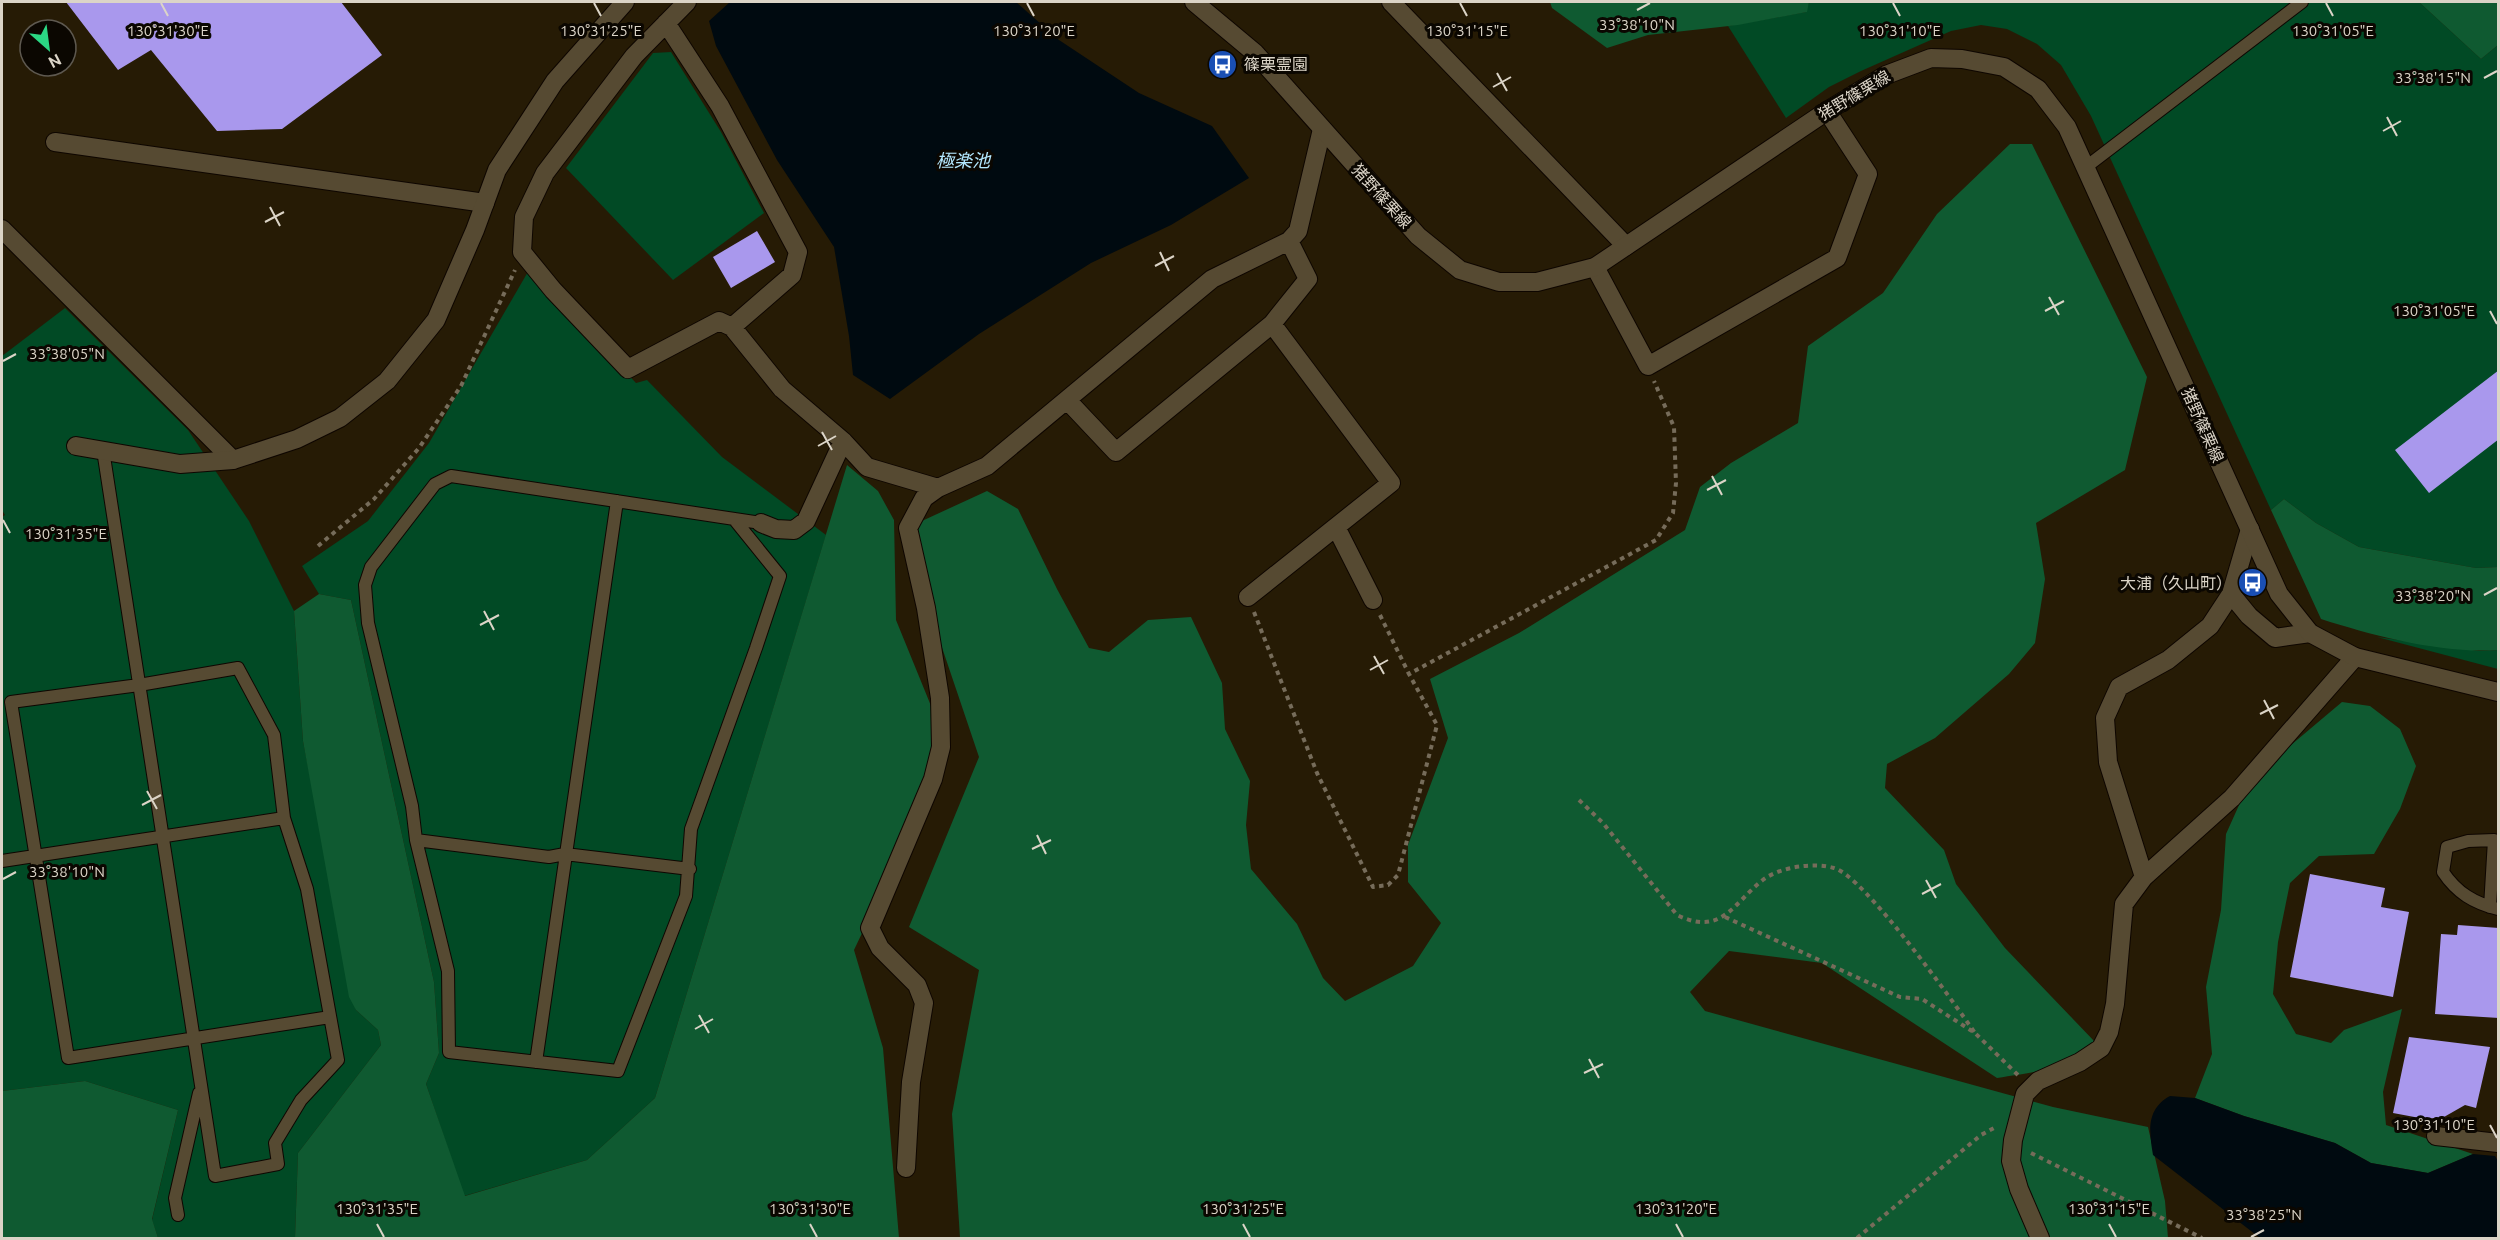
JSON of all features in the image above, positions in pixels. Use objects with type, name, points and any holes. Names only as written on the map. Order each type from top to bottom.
[{"type":"street","points":[[76,446],[180,464],[233,460],[297,439],[340,418],[387,381],[436,320],[497,170],[555,81],[625,2]]},
{"type":"street","points":[[687,2],[634,56],[545,173],[524,217],[522,252],[553,290],[628,369],[719,321],[732,327],[782,389],[843,441],[867,467],[938,488]]},
{"type":"street","name":"猪野篠栗線","points":[[1194,2],[1255,53],[1418,236],[1460,270],[1499,282],[1537,282],[1595,267],[1827,111],[1886,75],[1931,58],[1962,58],[2004,67],[2038,89],[2067,127],[2279,594],[2310,633],[2355,657],[2499,692]]},
{"type":"street","points":[[1391,2],[1626,246]]},
{"type":"street","points":[[666,23],[720,106],[798,252],[792,275],[732,327]]},
{"type":"street","points":[[1595,267],[1648,366],[1837,258],[1868,174],[1827,111]]},
{"type":"street","points":[[906,1168],[912,1082],[924,1003],[917,985],[880,948],[870,928],[933,779],[941,747],[938,686],[926,608],[908,528],[924,498],[938,488],[987,466],[1212,279],[1288,241],[1298,231],[1322,129]]},
{"type":"street","points":[[55,142],[485,203]]},
{"type":"street","points":[[2,229],[233,460]]},
{"type":"street","points":[[1067,400],[1116,452],[1272,324],[1308,279],[1288,241]]},
{"type":"street","points":[[1248,597],[1391,483],[1272,324]]},
{"type":"street","points":[[761,523],[776,529],[794,530],[806,521],[843,441]]},
{"type":"street","points":[[1336,526],[1373,600]]},
{"type":"street","points":[[2144,877],[2108,762],[2105,718],[2120,687],[2169,660],[2210,626],[2230,594],[2250,529]]},
{"type":"street","points":[[2230,594],[2248,616],[2275,638],[2310,633]]},
{"type":"street","points":[[2040,1239],[2019,1189],[2011,1161],[2013,1140],[2025,1094],[2037,1081],[2080,1062],[2101,1048],[2109,1032],[2115,1004],[2124,904],[2144,877],[2232,798],[2355,657]]},
{"type":"street","points":[[2436,1136],[2499,1143]]},
{"type":"lane","points":[[2086,167],[2302,2]]},
{"type":"lane","points":[[2,713],[11,702],[139,685],[238,668],[274,735],[284,818],[307,890],[338,1060],[301,1100],[275,1143],[278,1164],[215,1176],[162,836],[139,685],[103,450]]},
{"type":"lane","points":[[734,519],[780,576],[691,829],[690,869],[686,896],[618,1071],[449,1052],[448,971],[416,840],[412,806],[368,622],[365,585],[371,567],[435,483],[451,476],[761,523]]},
{"type":"lane","points":[[536,1062],[617,501]]},
{"type":"lane","points":[[11,702],[68,1058],[330,1017]]},
{"type":"lane","points":[[2,861],[284,818]]},
{"type":"lane","points":[[416,840],[549,857],[566,854],[690,869]]},
{"type":"lane","points":[[2468,840],[2494,840],[2494,908],[2477,903],[2453,887],[2442,872],[2447,847],[2468,840]]},
{"type":"lane","points":[[178,1215],[175,1198],[201,1086]]},
{"type":"path","points":[[318,546],[374,499],[419,448],[461,386],[522,252]]},
{"type":"path","points":[[1409,674],[1656,540],[1673,513],[1676,454],[1674,427],[1648,366]]},
{"type":"path","points":[[1248,597],[1317,773],[1373,887],[1389,885],[1398,875],[1437,726],[1373,600]]},
{"type":"path","points":[[1579,800],[1603,824],[1677,915],[1691,922],[1707,923],[1724,917],[1766,878],[1790,869],[1815,866],[1836,868],[1855,882],[1902,935],[1975,1033],[2031,1088]]},
{"type":"path","points":[[1724,917],[1900,997],[1922,999],[1975,1033]]},
{"type":"path","points":[[1857,1239],[1981,1135],[1994,1128],[2034,1156],[2202,1239]]},
{"type":"green space","points":[[1550,2],[1809,2],[1807,12],[1738,25],[1648,35],[1607,48],[1552,8]]},
{"type":"green space","points":[[1809,2],[2419,2],[2481,59],[2498,45],[2498,567],[2476,568],[2359,547],[2316,523],[2284,499],[2271,510],[2091,116],[2061,65],[2037,44],[2007,29],[1981,25],[1951,31],[1829,87],[1786,118],[1728,26],[1806,12]]},
{"type":"green space","points":[[2419,2],[2498,2],[2498,45],[2481,59]]},
{"type":"green space","points":[[671,52],[721,132],[764,213],[673,280],[566,168],[653,53]]},
{"type":"green space","points":[[2010,144],[2032,144],[2147,377],[2125,470],[2036,523],[2045,579],[2035,643],[2009,674],[1935,738],[1887,764],[1885,788],[1944,850],[1956,884],[2005,948],[2095,1042],[2060,1064],[2026,1074],[1997,1078],[1822,963],[1729,951],[1690,992],[1705,1011],[2053,1107],[2148,1127],[2165,1201],[2168,1238],[960,1238],[952,1114],[979,970],[909,927],[979,757],[907,544],[911,526],[987,491],[1018,509],[1089,648],[1109,652],[1148,620],[1191,617],[1222,683],[1225,729],[1250,781],[1246,825],[1251,869],[1297,924],[1323,978],[1345,1001],[1413,966],[1441,923],[1408,882],[1408,845],[1448,738],[1430,679],[1519,633],[1685,530],[1700,487],[1731,463],[1798,423],[1808,346],[1883,293],[1937,214]]},
{"type":"green space","points":[[529,270],[636,383],[647,380],[722,457],[826,535],[655,1098],[587,1160],[464,1196],[426,1084],[439,1053],[434,982],[351,600],[319,594],[302,566],[368,521],[429,443]]},
{"type":"green space","points":[[65,308],[188,430],[249,521],[294,611],[303,741],[356,1010],[378,1030],[381,1045],[298,1153],[295,1238],[158,1238],[152,1220],[178,1110],[85,1081],[2,1091],[2,517],[5,515],[2,510],[2,356]]},
{"type":"green space","points":[[847,465],[878,491],[894,520],[896,620],[949,750],[854,950],[883,1048],[899,1238],[295,1238],[298,1153],[381,1045],[378,1030],[356,1010],[349,997],[303,741],[294,611],[319,594],[351,600],[434,982],[439,1053],[426,1084],[465,1196],[587,1160],[655,1098]]},
{"type":"green space","points":[[2284,499],[2316,523],[2359,547],[2476,568],[2498,567],[2498,650],[2477,651],[2409,642],[2363,632],[2321,619],[2271,510]]},
{"type":"green space","points":[[2377,637],[2479,651],[2498,650],[2498,669]]},
{"type":"green space","points":[[2342,702],[2370,706],[2400,729],[2416,766],[2400,809],[2374,854],[2319,856],[2290,883],[2278,942],[2273,994],[2296,1034],[2331,1043],[2344,1030],[2402,1009],[2383,1092],[2386,1125],[2473,1154],[2428,1173],[2371,1163],[2335,1143],[2244,1116],[2195,1098],[2212,1054],[2206,987],[2221,910],[2226,834],[2244,794],[2291,745]]},
{"type":"green space","points":[[85,1081],[178,1110],[152,1219],[158,1238],[2,1238],[2,1091]]},
{"type":"water","name":"極楽池","points":[[730,2],[1016,2],[1059,40],[1139,93],[1212,126],[1249,178],[1171,225],[1091,263],[979,334],[890,399],[853,375],[834,247],[777,160],[716,46],[709,21]]},
{"type":"water","points":[[2170,1096],[2195,1098],[2244,1116],[2335,1143],[2371,1163],[2428,1173],[2473,1154],[2495,1156],[2498,1161],[2498,1238],[2260,1238],[2153,1155],[2150,1129],[2153,1114],[2162,1101]]},
{"type":"building","points":[[66,2],[341,2],[382,55],[282,129],[217,131],[151,50],[118,70]]},
{"type":"building","points":[[757,231],[775,262],[731,288],[713,257]]},
{"type":"building","points":[[2499,370],[2499,439],[2429,493],[2395,450]]},
{"type":"building","points":[[2310,874],[2385,888],[2381,907],[2409,912],[2393,997],[2290,977]]},
{"type":"building","points":[[2458,925],[2499,928],[2499,1018],[2435,1014],[2441,934],[2457,935]]},
{"type":"building","points":[[2409,1037],[2490,1047],[2476,1108],[2465,1105],[2444,1117],[2425,1119],[2393,1113]]},
{"type":"place","name":"篠栗霊園","points":[[1223,64]]},
{"type":"place","name":"大浦（久山町）","points":[[2253,583]]}]
